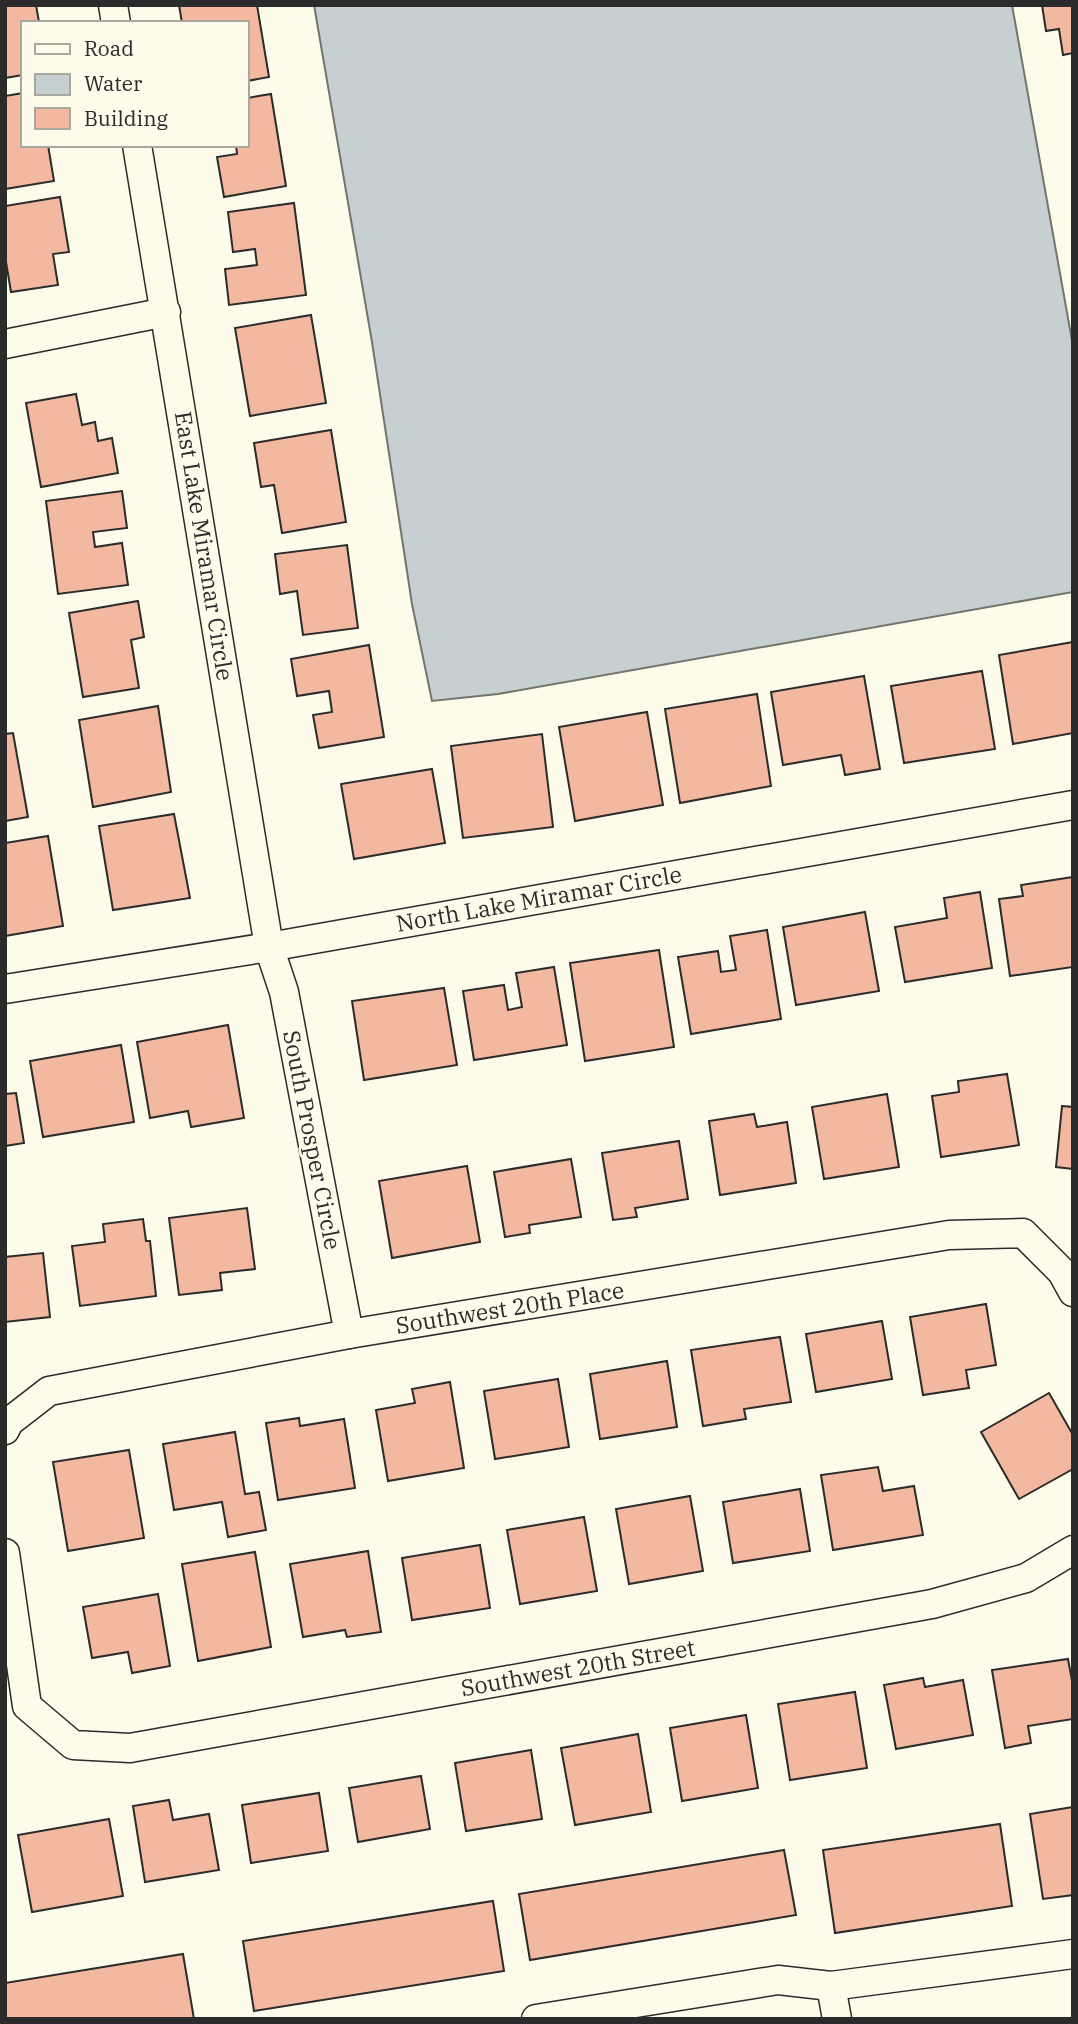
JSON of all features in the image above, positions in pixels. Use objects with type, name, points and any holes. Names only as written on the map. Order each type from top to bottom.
[{"type":"street","name":"East Lake Miramar Circle","points":[[137,147],[269,947]]},
{"type":"street","points":[[5,344],[166,312]]},
{"type":"street","name":"North Lake Miramar Circle","points":[[5,989],[269,947],[1073,805]]},
{"type":"street","name":"South Prosper Circle","points":[[269,947],[284,992],[349,1335]]},
{"type":"street","name":"Southwest 20th Place","points":[[7,1426],[49,1391],[349,1335],[949,1235],[1023,1233],[1062,1272],[1073,1292]]},
{"type":"street","name":"Southwest 20th Street","points":[[5,1553],[27,1706],[73,1745],[130,1748],[932,1604],[1026,1578],[1073,1550]]},
{"type":"street","points":[[536,2019],[778,1980],[831,1986],[1073,1954]]},
{"type":"street","points":[[831,1986],[837,2019]]},
{"type":"water","points":[[314,5],[1012,5],[1073,346],[1073,592],[498,694],[432,701],[412,604],[372,342]]},
{"type":"building","points":[[5,5],[36,5],[39,21],[21,21],[21,75],[5,78]]},
{"type":"building","points":[[179,5],[257,5],[269,77],[248,81],[248,21],[182,21]]},
{"type":"building","points":[[1042,5],[1073,5],[1073,53],[1063,55],[1059,29],[1046,31]]},
{"type":"building","points":[[21,93],[21,147],[48,147],[54,181],[5,189],[5,96]]},
{"type":"building","points":[[271,94],[286,186],[224,197],[217,157],[237,154],[236,147],[248,147],[248,98]]},
{"type":"building","points":[[60,197],[69,252],[53,254],[58,285],[11,292],[5,256],[5,206]]},
{"type":"building","points":[[294,203],[306,295],[229,305],[225,269],[257,265],[255,249],[233,252],[228,212]]},
{"type":"building","points":[[311,315],[326,403],[250,416],[235,328]]},
{"type":"building","points":[[76,394],[82,425],[95,422],[98,441],[112,438],[118,473],[41,487],[26,403]]},
{"type":"building","points":[[331,430],[346,522],[282,533],[274,485],[261,487],[254,443]]},
{"type":"building","points":[[122,491],[127,528],[93,532],[95,547],[122,543],[128,585],[58,594],[46,501]]},
{"type":"building","points":[[347,545],[358,628],[303,635],[297,591],[280,594],[275,554]]},
{"type":"building","points":[[138,601],[144,637],[131,640],[139,688],[83,697],[69,613]]},
{"type":"building","points":[[1073,642],[1073,733],[1013,744],[999,655]]},
{"type":"building","points":[[369,645],[384,737],[319,748],[313,715],[332,712],[329,691],[297,696],[291,659]]},
{"type":"building","points":[[982,671],[995,749],[904,763],[891,686]]},
{"type":"building","points":[[864,676],[880,769],[845,775],[841,755],[783,765],[771,692]]},
{"type":"building","points":[[757,694],[771,786],[680,803],[665,709]]},
{"type":"building","points":[[158,706],[171,792],[93,807],[79,720]]},
{"type":"building","points":[[647,712],[663,805],[575,821],[559,727]]},
{"type":"building","points":[[13,733],[28,817],[5,821],[5,734]]},
{"type":"building","points":[[542,734],[553,827],[463,838],[451,746]]},
{"type":"building","points":[[432,769],[445,843],[354,859],[341,784]]},
{"type":"building","points":[[174,814],[190,898],[113,910],[99,826]]},
{"type":"building","points":[[48,836],[63,926],[5,936],[5,843]]},
{"type":"building","points":[[1073,877],[1073,967],[1010,976],[999,899],[1023,896],[1021,885]]},
{"type":"building","points":[[980,892],[992,968],[905,982],[895,927],[947,918],[944,898]]},
{"type":"building","points":[[865,912],[879,991],[796,1005],[783,927]]},
{"type":"building","points":[[767,930],[781,1019],[691,1034],[678,957],[718,951],[721,972],[736,970],[730,936]]},
{"type":"building","points":[[659,950],[674,1047],[585,1061],[570,963]]},
{"type":"building","points":[[554,967],[567,1045],[474,1060],[463,991],[504,985],[508,1010],[522,1007],[516,973]]},
{"type":"building","points":[[444,988],[457,1065],[364,1080],[352,1001]]},
{"type":"building","points":[[228,1025],[244,1118],[191,1127],[188,1111],[150,1118],[137,1042]]},
{"type":"building","points":[[121,1045],[134,1122],[43,1137],[30,1061]]},
{"type":"building","points":[[1007,1074],[1019,1145],[941,1157],[932,1096],[959,1092],[958,1081]]},
{"type":"building","points":[[16,1093],[24,1143],[5,1146],[5,1094]]},
{"type":"building","points":[[887,1094],[899,1167],[824,1179],[812,1107]]},
{"type":"building","points":[[1062,1106],[1073,1107],[1073,1169],[1056,1167]]},
{"type":"building","points":[[754,1114],[757,1127],[787,1122],[796,1183],[720,1195],[709,1121]]},
{"type":"building","points":[[679,1141],[688,1199],[635,1208],[637,1217],[613,1220],[602,1153]]},
{"type":"building","points":[[571,1159],[581,1217],[529,1225],[530,1233],[505,1237],[494,1172]]},
{"type":"building","points":[[467,1166],[480,1242],[392,1258],[379,1181]]},
{"type":"building","points":[[247,1208],[255,1269],[220,1273],[222,1290],[179,1295],[169,1218]]},
{"type":"building","points":[[143,1219],[146,1241],[150,1241],[156,1296],[80,1306],[72,1246],[105,1242],[103,1224]]},
{"type":"building","points":[[43,1253],[50,1317],[5,1322],[5,1257]]},
{"type":"building","points":[[986,1304],[996,1365],[966,1370],[969,1388],[923,1395],[910,1317]]},
{"type":"building","points":[[882,1321],[892,1379],[816,1392],[806,1334]]},
{"type":"building","points":[[780,1337],[791,1402],[744,1409],[746,1419],[703,1426],[691,1350]]},
{"type":"building","points":[[667,1361],[677,1427],[600,1439],[590,1374]]},
{"type":"building","points":[[558,1379],[569,1447],[495,1459],[484,1391]]},
{"type":"building","points":[[450,1382],[464,1468],[388,1481],[376,1410],[415,1403],[412,1389]]},
{"type":"building","points":[[1049,1393],[1073,1435],[1073,1469],[1019,1499],[981,1432]]},
{"type":"building","points":[[299,1418],[300,1426],[344,1419],[355,1488],[278,1500],[266,1423]]},
{"type":"building","points":[[235,1432],[245,1494],[259,1492],[266,1530],[228,1537],[222,1502],[174,1510],[163,1444]]},
{"type":"building","points":[[129,1450],[144,1538],[68,1551],[53,1462]]},
{"type":"building","points":[[878,1467],[883,1491],[914,1486],[923,1535],[833,1550],[821,1475]]},
{"type":"building","points":[[800,1489],[810,1551],[733,1563],[723,1502]]},
{"type":"building","points":[[690,1496],[703,1571],[629,1584],[616,1509]]},
{"type":"building","points":[[584,1517],[597,1591],[520,1604],[507,1530]]},
{"type":"building","points":[[480,1545],[490,1608],[412,1620],[402,1558]]},
{"type":"building","points":[[368,1551],[381,1632],[347,1637],[345,1630],[303,1637],[290,1564]]},
{"type":"building","points":[[255,1552],[271,1647],[198,1661],[182,1564]]},
{"type":"building","points":[[158,1594],[170,1666],[132,1673],[128,1652],[92,1658],[83,1607]]},
{"type":"building","points":[[1068,1659],[1073,1686],[1073,1719],[1028,1726],[1031,1743],[1005,1748],[992,1670]]},
{"type":"building","points":[[923,1678],[925,1687],[963,1680],[973,1735],[896,1749],[884,1685]]},
{"type":"building","points":[[855,1692],[867,1768],[790,1780],[778,1704]]},
{"type":"building","points":[[746,1715],[758,1788],[682,1801],[670,1728]]},
{"type":"building","points":[[638,1734],[651,1812],[575,1825],[561,1748]]},
{"type":"building","points":[[531,1750],[542,1819],[466,1831],[455,1763]]},
{"type":"building","points":[[421,1776],[430,1829],[358,1842],[349,1788]]},
{"type":"building","points":[[319,1793],[328,1851],[251,1863],[242,1805]]},
{"type":"building","points":[[169,1800],[173,1820],[209,1814],[219,1870],[145,1882],[133,1806]]},
{"type":"building","points":[[1073,1807],[1073,1895],[1043,1899],[1030,1814]]},
{"type":"building","points":[[109,1819],[123,1896],[32,1912],[18,1835]]},
{"type":"building","points":[[1000,1824],[1012,1906],[835,1933],[823,1850]]},
{"type":"building","points":[[784,1850],[796,1915],[530,1960],[519,1894]]},
{"type":"building","points":[[493,1901],[504,1971],[254,2011],[243,1941]]},
{"type":"building","points":[[183,1954],[194,2019],[5,2019],[5,1983]]}]
